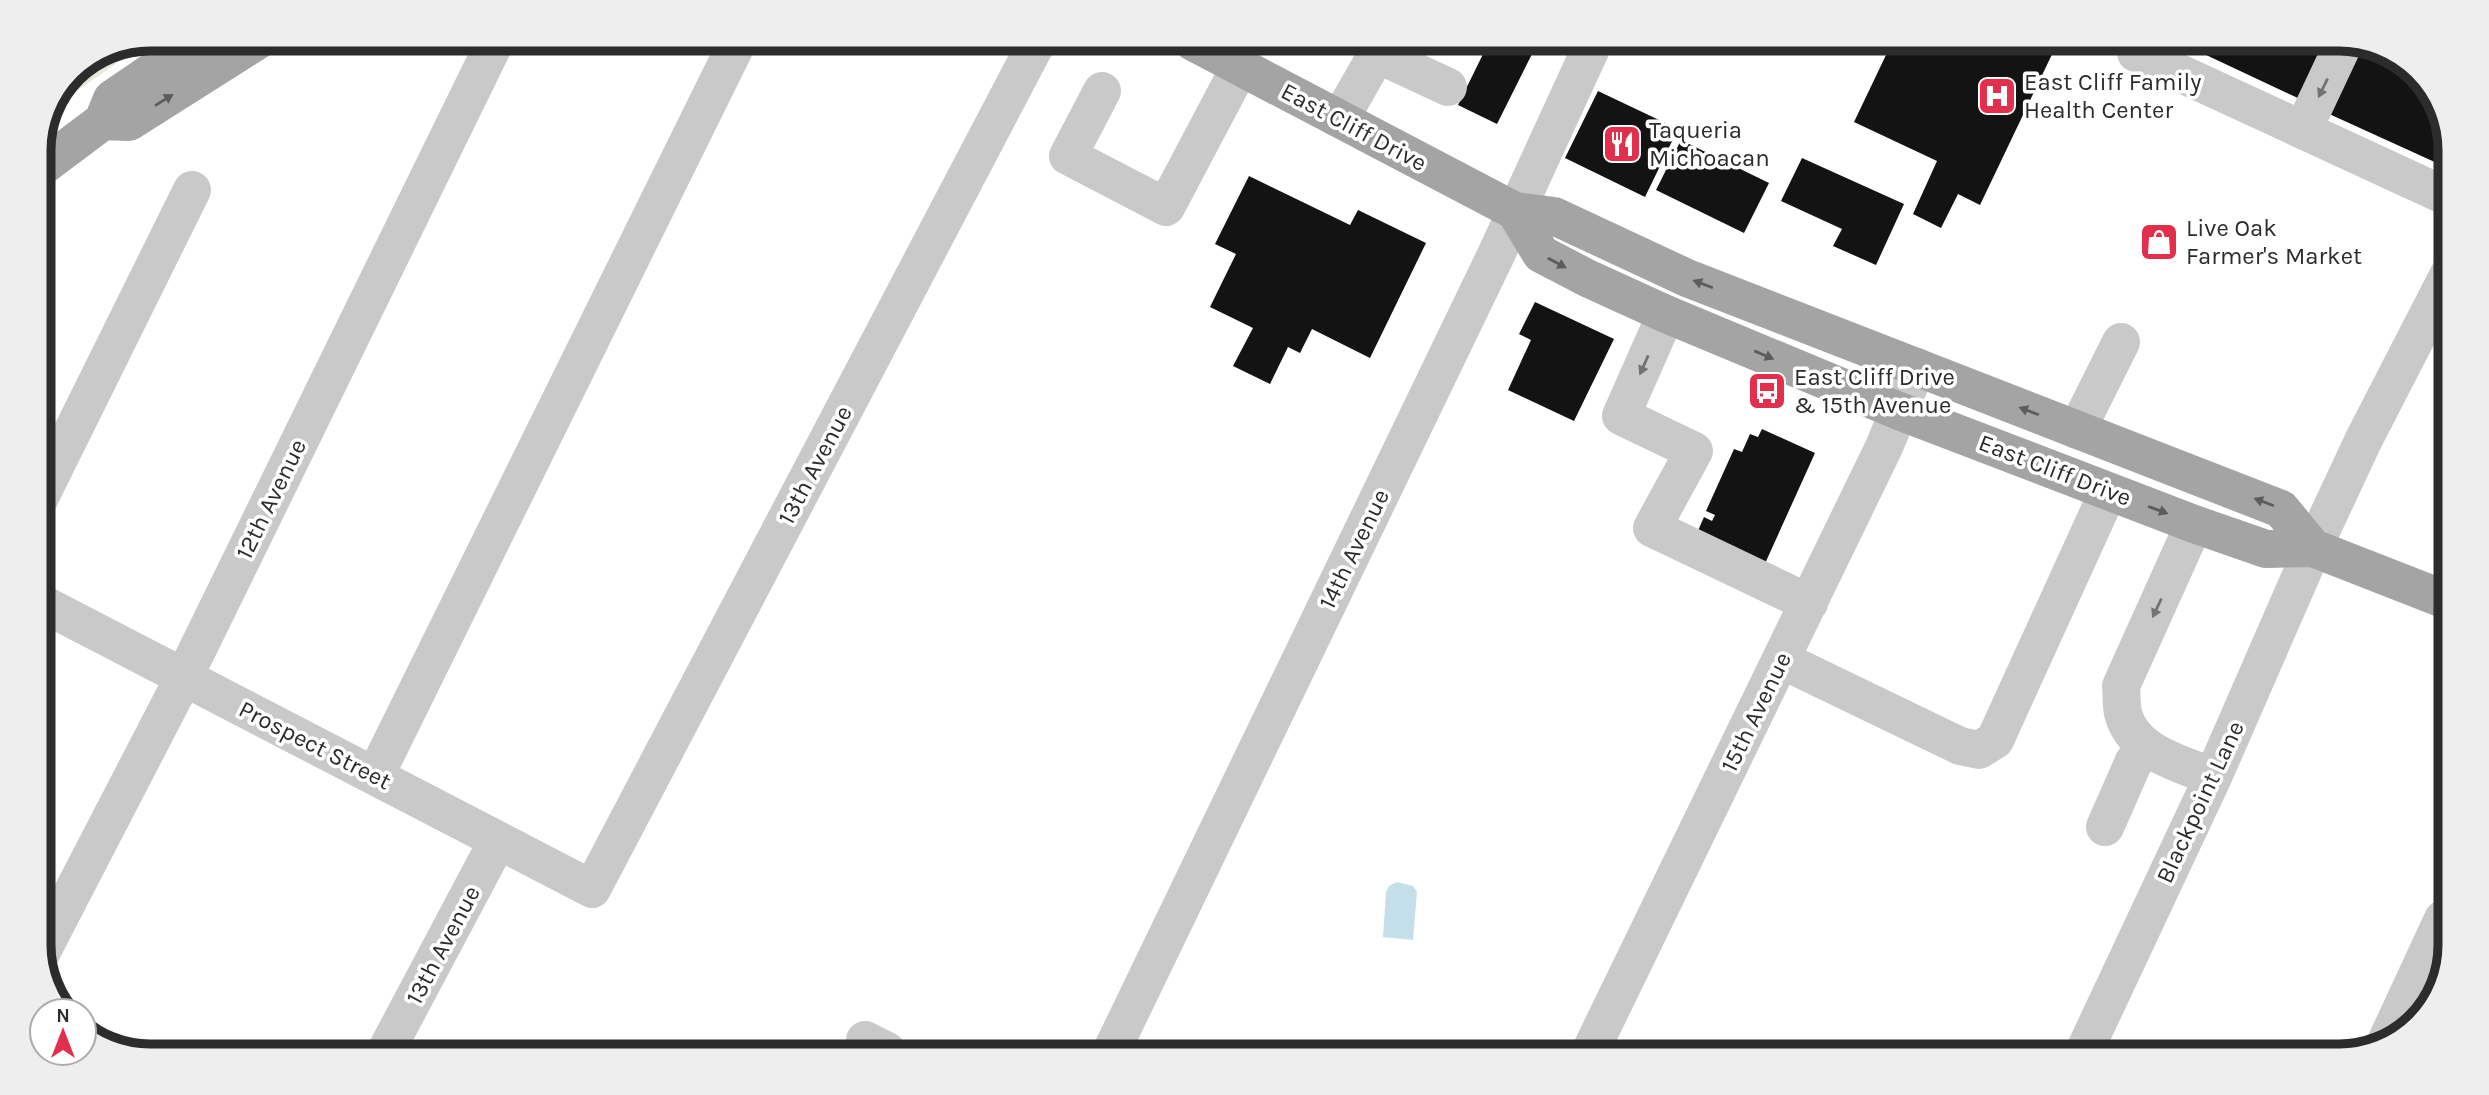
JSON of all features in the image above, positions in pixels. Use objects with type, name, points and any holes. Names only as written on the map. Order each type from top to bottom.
[{"type":"main road","points":[[51,160],[103,121],[112,99],[182,51]]},
{"type":"main road","points":[[103,121],[129,122],[241,51]]},
{"type":"main road","name":"East Cliff Drive","points":[[1219,51],[1236,57],[1339,119],[1516,211],[1555,216],[1687,278],[2281,509],[2313,548]]},
{"type":"main road","name":"East Cliff Drive","points":[[1516,211],[1541,254],[1666,314],[1899,411],[2194,524],[2266,549],[2313,548],[2438,597]]},
{"type":"street","name":"12th Avenue","points":[[51,934],[184,677],[491,51]]},
{"type":"street","points":[[375,776],[733,51]]},
{"type":"street","name":"13th Avenue","points":[[592,889],[1032,51]]},
{"type":"street","name":"14th Avenue","points":[[1115,1044],[1516,211],[1590,51]]},
{"type":"street","points":[[2303,130],[2341,51]]},
{"type":"street","points":[[2136,53],[2438,192]]},
{"type":"street","points":[[1339,119],[1377,54],[1448,87]]},
{"type":"street","points":[[1102,91],[1068,156],[1166,207],[1236,57]]},
{"type":"street","points":[[51,475],[192,190]]},
{"type":"street","name":"Blackpoint Lane","points":[[2088,1044],[2213,777],[2313,548],[2364,439],[2438,295]]},
{"type":"street","points":[[1666,314],[1621,416],[1694,451],[1652,528],[1809,603]]},
{"type":"street","points":[[2077,430],[2121,342]]},
{"type":"street","name":"15th Avenue","points":[[1594,1044],[1782,660],[1917,367]]},
{"type":"street","points":[[1782,660],[1960,747],[1979,750],[1995,740],[2108,492]]},
{"type":"street","points":[[2194,524],[2121,686],[2123,714],[2142,744],[2213,777]]},
{"type":"street","name":"Prospect Street","points":[[51,608],[592,889]]},
{"type":"street","points":[[2105,827],[2142,744]]},
{"type":"street","name":"13th Avenue","points":[[390,1044],[498,840]]},
{"type":"street","points":[[2392,1029],[2438,930]]},
{"type":"green space","points":[[129,54],[66,98],[85,75],[100,64]]},
{"type":"water","points":[[1397,882],[1413,886],[1417,892],[1413,940],[1383,937],[1386,892],[1389,886]]},
{"type":"building","points":[[1485,51],[1534,51],[1497,124],[1458,105]]},
{"type":"building","points":[[1878,51],[2054,51],[1980,205],[1958,194],[1941,228],[1913,214],[1937,161],[1854,122],[1886,55]]},
{"type":"building","points":[[2198,51],[2323,51],[2302,100]]},
{"type":"building","points":[[2355,53],[2377,58],[2399,71],[2425,100],[2435,124],[2438,164],[2327,113]]},
{"type":"building","name":"Taqueria Michoacan","points":[[1598,91],[1678,129],[1645,197],[1565,158]]},
{"type":"building","points":[[1681,140],[1769,183],[1744,233],[1656,190]]},
{"type":"building","points":[[1802,158],[1904,204],[1876,265],[1833,246],[1842,229],[1781,201]]},
{"type":"building","points":[[1249,176],[1350,225],[1358,210],[1426,243],[1370,358],[1312,329],[1300,353],[1288,347],[1270,384],[1233,366],[1253,328],[1210,307],[1236,254],[1215,244]]},
{"type":"building","points":[[1535,302],[1614,339],[1574,421],[1508,390],[1531,340],[1519,334]]},
{"type":"building","points":[[1762,429],[1815,453],[1763,568],[1697,533],[1704,517],[1712,521],[1715,515],[1706,511],[1734,449],[1742,452],[1750,434],[1758,437]]},
{"type":"place","name":"East Cliff Family Health Center","points":[[1997,96]]},
{"type":"place","name":"Taqueria Michoacan","points":[[1622,144]]},
{"type":"place","name":"Live Oak Farmer's Market","points":[[2159,242]]},
{"type":"place","name":"East Cliff Drive & 15th Avenue","points":[[1767,391]]}]
